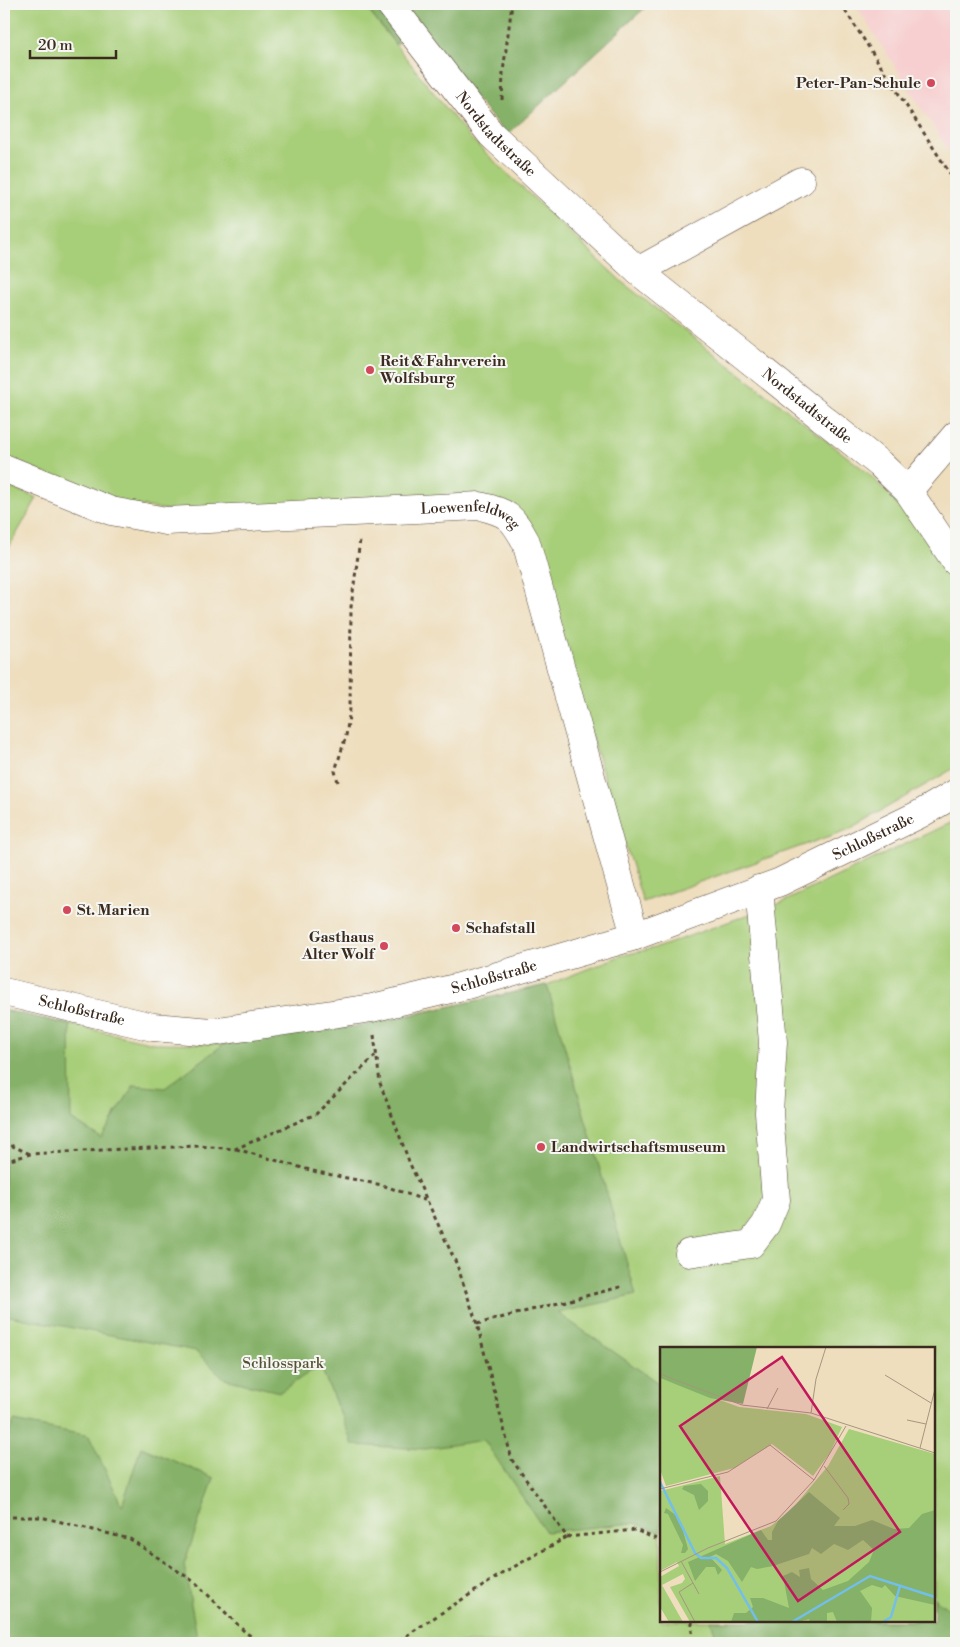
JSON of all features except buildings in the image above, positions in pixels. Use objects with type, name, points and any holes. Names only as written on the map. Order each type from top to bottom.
[{"type":"street","name":"Nordstadtstraße","points":[[390,4],[491,134],[638,271],[880,464],[908,490],[956,562]]},
{"type":"street","points":[[638,271],[801,181]]},
{"type":"street","points":[[908,490],[956,434]]},
{"type":"street","name":"Loewenfeldweg","points":[[4,468],[111,511],[166,521],[480,506],[501,512],[516,523],[526,542],[635,936]]},
{"type":"street","name":"Schloßstraße","points":[[4,992],[153,1026],[212,1032],[372,1008],[472,984],[635,936],[780,882],[920,814],[956,793]]},
{"type":"street","points":[[689,1254],[751,1244],[766,1224],[776,1200],[769,1113],[773,1042],[759,889]]},
{"type":"path","points":[[501,143],[503,72],[512,4]]},
{"type":"path","points":[[841,4],[956,183]]},
{"type":"path","points":[[338,782],[336,772],[346,736],[350,709],[351,607],[360,527],[380,511]]},
{"type":"path","points":[[372,1008],[380,1083],[410,1164],[457,1265],[477,1324],[512,1460],[567,1537]]},
{"type":"path","points":[[236,1149],[316,1114],[376,1055]]},
{"type":"path","points":[[4,1142],[30,1154]]},
{"type":"path","points":[[4,1162],[30,1154],[199,1146],[236,1149],[317,1172],[382,1185],[427,1201]]},
{"type":"path","points":[[477,1324],[624,1286]]},
{"type":"path","points":[[4,1517],[41,1517],[130,1539],[196,1583],[246,1633],[263,1643]]},
{"type":"path","points":[[395,1643],[503,1573],[567,1537],[635,1530],[660,1541]]},
{"type":"path","points":[[692,1622],[692,1643]]},
{"type":"shaded area","name":"Peter-Pan-Schule","points":[[855,4],[956,4],[956,162]]},
{"type":"green space","name":"Reit & Fahrverein Wolfsburg","points":[[4,4],[363,4],[469,137],[623,283],[867,472],[897,503],[927,539],[956,581],[956,767],[850,829],[643,902],[540,570],[520,517],[168,510],[119,503],[4,457]]},
{"type":"green space","points":[[363,4],[649,4],[507,135],[421,35],[396,44]]},
{"type":"green space","points":[[4,485],[37,498],[4,556]]},
{"type":"green space","name":"Schlosspark","points":[[956,820],[956,1643],[4,1643],[4,1010],[154,1043],[224,1044],[365,1025],[547,985],[620,956],[659,947],[783,902]]},
{"type":"green space","points":[[547,985],[636,1295],[558,1313],[660,1384],[660,1532],[634,1523],[546,1532],[484,1440],[425,1449],[353,1445],[320,1365],[280,1392],[225,1379],[196,1351],[4,1315],[4,1010],[70,1025],[71,1119],[101,1138],[134,1085],[165,1088],[224,1044],[365,1025]]},
{"type":"green space","points":[[14,1421],[89,1436],[122,1506],[141,1447],[214,1478],[184,1564],[198,1643],[4,1643],[4,1448]]},
{"type":"green space","points":[[935,1598],[956,1612],[956,1643],[718,1643],[711,1622],[935,1622]]},
{"type":"place","name":"Peter-Pan-Schule","points":[[931,83]]},
{"type":"place","name":"Reit & Fahrverein Wolfsburg","points":[[370,370]]},
{"type":"place","name":"St. Marien","points":[[67,910]]},
{"type":"place","name":"Schafstall","points":[[456,928]]},
{"type":"place","name":"Gasthaus Alter Wolf","points":[[384,946]]},
{"type":"place","name":"Landwirtschaftsmuseum","points":[[541,1147]]}]
